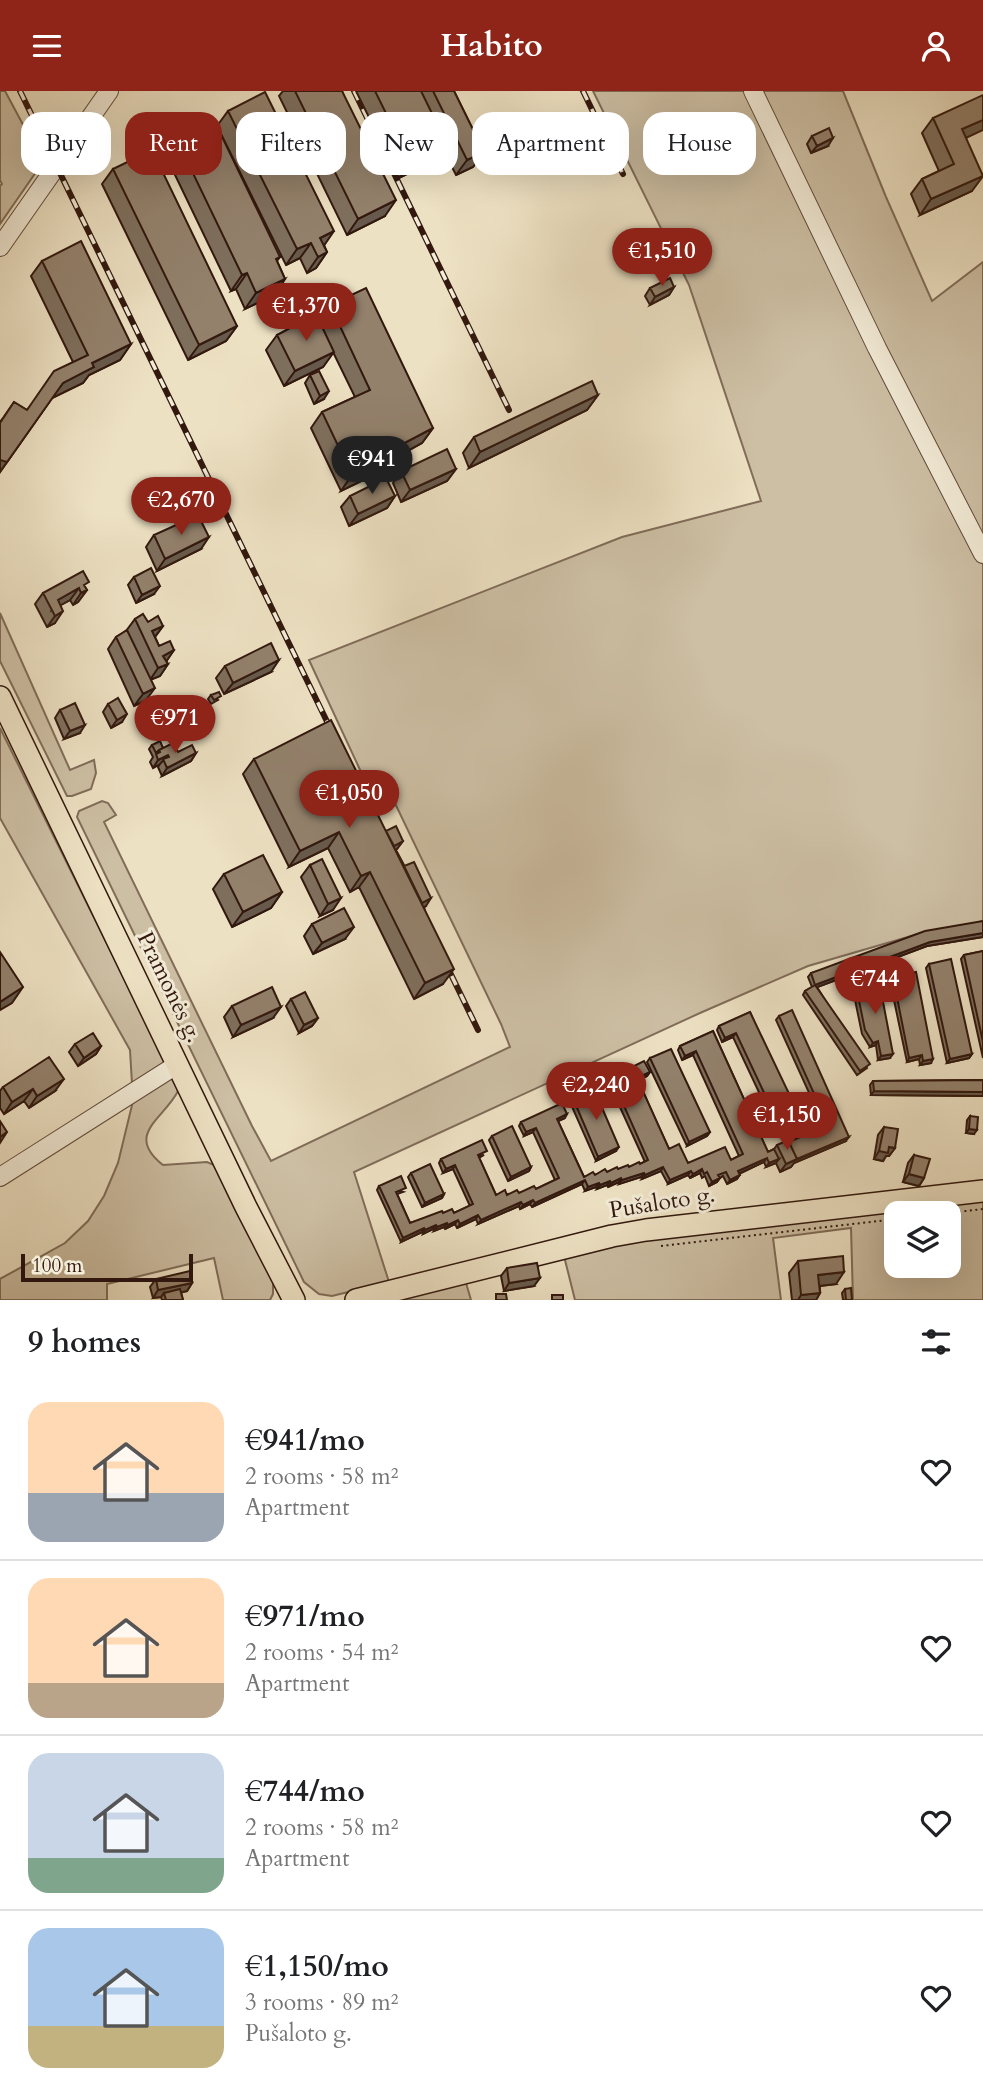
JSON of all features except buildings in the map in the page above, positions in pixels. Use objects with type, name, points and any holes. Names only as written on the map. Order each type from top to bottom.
[{"type":"main road","name":"Pramonės g.","points":[[0,697],[246,1207],[294,1300]]},
{"type":"main road","name":"Pušaloto g.","points":[[356,1300],[612,1235],[983,1191]]},
{"type":"street","points":[[0,247],[109,91]]},
{"type":"street","points":[[753,91],[877,348],[983,554]]},
{"type":"street","points":[[0,1177],[178,1064]]},
{"type":"path","points":[[961,1212],[983,1209]]},
{"type":"shaded area","points":[[0,91],[5,91],[21,121],[21,175],[34,175],[0,224]]},
{"type":"shaded area","points":[[593,91],[843,91],[932,301],[983,262],[983,922],[925,932],[808,966],[354,1172],[389,1282],[332,1296],[319,1294],[304,1282],[77,817],[79,811],[102,801],[108,803],[116,815],[104,822],[271,1161],[510,1047],[392,797],[368,787],[309,660],[622,537],[761,501],[689,285],[629,164],[629,112],[603,112]]},
{"type":"shaded area","points":[[0,613],[70,770],[94,760],[96,773],[91,789],[67,796],[0,661]]},
{"type":"shaded area","points":[[0,728],[176,1083],[178,1091],[151,1127],[147,1144],[163,1165],[207,1162],[214,1165],[273,1282],[270,1300],[223,1300],[214,1258],[107,1284],[107,1300],[0,1300],[0,1279],[65,1243],[88,1221],[104,1196],[118,1163],[133,1101],[130,1050],[0,818]]},
{"type":"shaded area","points":[[983,1197],[983,1300],[853,1300],[851,1228],[773,1238],[781,1300],[575,1300],[563,1252],[633,1238],[884,1209],[884,1278],[961,1278],[961,1201],[949,1201]]},
{"type":"shaded area","points":[[464,1276],[471,1300],[375,1300]]},
{"type":"railway","points":[[20,91],[336,740]]},
{"type":"railway","points":[[354,91],[509,410]]},
{"type":"railway","points":[[583,91],[593,112]]},
{"type":"railway","points":[[443,958],[478,1030]]}]
